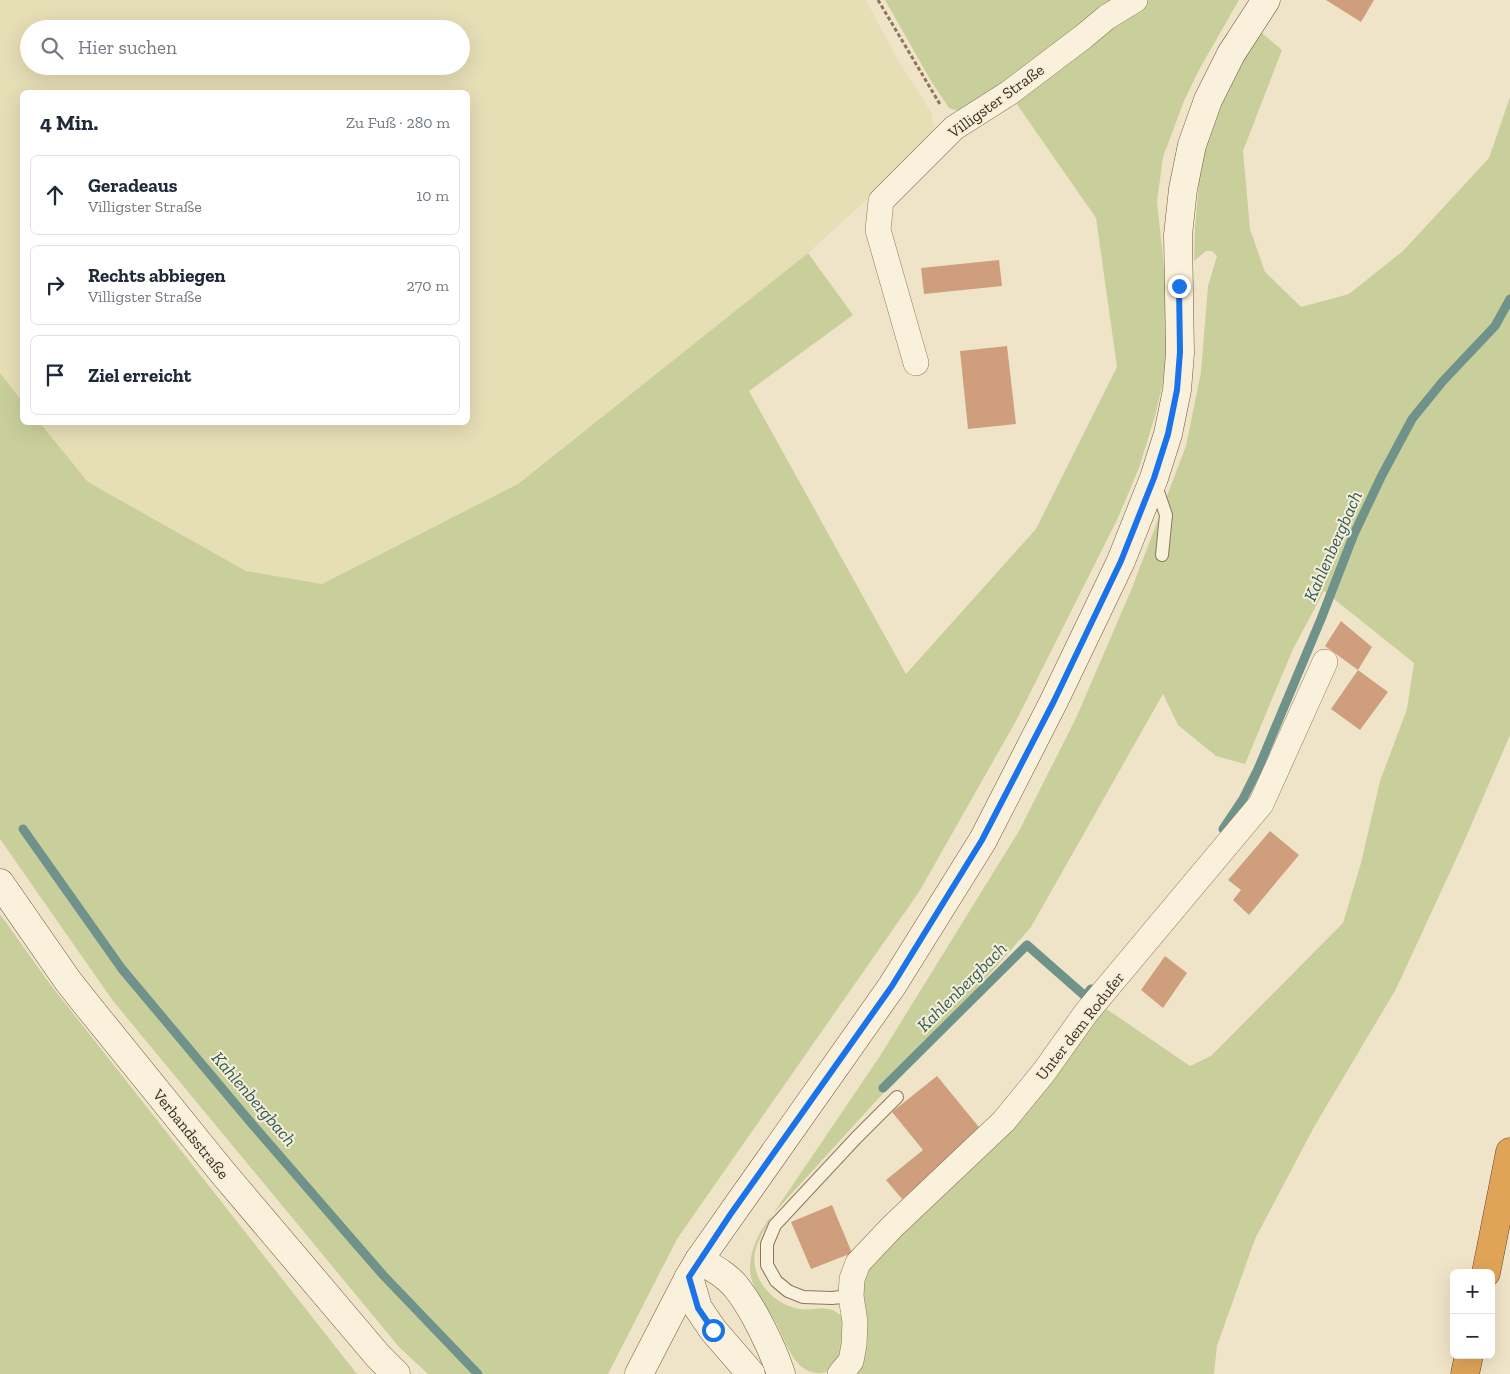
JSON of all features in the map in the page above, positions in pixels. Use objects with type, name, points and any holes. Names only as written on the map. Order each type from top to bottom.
[{"type":"highway","points":[[1487,1269],[1510,1152]]},
{"type":"highway","points":[[1465,1374],[1468,1359]]},
{"type":"main road","points":[[639,1374],[694,1268],[892,986],[982,840],[1054,701],[1121,561],[1154,478],[1168,434],[1177,390],[1180,352],[1178,235],[1183,189],[1192,146],[1208,100],[1231,54],[1266,0]]},
{"type":"main road","name":"Verbandsstraße","points":[[0,883],[68,981],[105,1028],[223,1173],[378,1356],[396,1374]]},
{"type":"main road","points":[[694,1268],[698,1308],[713,1330],[751,1374]]},
{"type":"main road","points":[[694,1268],[720,1272],[736,1287],[760,1325],[781,1374]]},
{"type":"street","name":"Villigster Straße","points":[[916,364],[878,230],[881,201],[954,128],[1010,93],[1083,38],[1107,17],[1135,0]]},
{"type":"street","name":"Unter dem Rodufer","points":[[840,1374],[851,1360],[854,1345],[855,1322],[851,1296],[852,1279],[858,1264],[892,1227],[1004,1121],[1044,1072],[1086,1013],[1261,804],[1325,662]]},
{"type":"lane","points":[[1154,478],[1166,515],[1162,555]]},
{"type":"lane","points":[[851,1296],[832,1298],[803,1297],[788,1291],[776,1281],[767,1265],[767,1244],[775,1225],[897,1097]]},
{"type":"path","points":[[878,0],[954,128]]},
{"type":"shaded area","points":[[0,0],[866,0],[896,57],[931,112],[934,127],[931,139],[915,156],[808,253],[518,484],[322,584],[246,571],[88,482],[42,425],[470,425],[470,90],[20,90],[20,398],[0,373]]},
{"type":"green space","points":[[885,0],[1239,0],[1200,68],[1184,101],[1163,157],[1157,202],[1170,322],[1165,374],[1155,416],[1139,468],[1117,520],[1016,721],[919,892],[677,1239],[608,1374],[428,1374],[399,1347],[113,1001],[0,839],[0,373],[20,398],[20,425],[42,425],[88,482],[246,571],[322,584],[518,484],[808,253],[853,315],[749,391],[906,674],[1036,529],[1117,367],[1096,218],[1009,93],[1053,51],[958,111],[949,108],[931,81]]},
{"type":"green space","points":[[1262,33],[1282,50],[1243,151],[1250,229],[1265,272],[1301,307],[1349,294],[1403,251],[1489,158],[1510,97],[1510,735],[1463,844],[1396,989],[1314,1127],[1255,1239],[1217,1346],[1214,1374],[854,1374],[863,1323],[863,1268],[1102,1006],[1190,1066],[1211,1056],[1343,923],[1361,863],[1380,781],[1407,709],[1414,663],[1324,591],[1293,649],[1245,764],[1216,756],[1178,725],[1163,694],[1031,927],[929,1043],[773,1214],[880,1056],[1019,831],[1076,718],[1132,588],[1186,446],[1201,372],[1208,286],[1217,256],[1212,251],[1206,251],[1194,261],[1202,146],[1227,85]]},
{"type":"green space","points":[[0,914],[50,984],[357,1374],[0,1374]]},
{"type":"green space","points":[[773,1214],[756,1248],[754,1259],[759,1279],[771,1295],[789,1306],[799,1309],[831,1310],[842,1317],[845,1327],[844,1349],[837,1364],[827,1372],[809,1371],[796,1361],[753,1283],[750,1261],[754,1247],[764,1226]]},
{"type":"building","points":[[1326,0],[1374,0],[1361,22]]},
{"type":"building","points":[[999,260],[1002,286],[924,294],[921,268]]},
{"type":"building","points":[[1007,346],[1016,424],[968,429],[960,351]]},
{"type":"building","points":[[1341,621],[1372,647],[1358,670],[1325,646]]},
{"type":"building","points":[[1358,670],[1388,692],[1360,730],[1331,709]]},
{"type":"building","points":[[1270,831],[1299,855],[1249,915],[1233,900],[1241,890],[1228,880]]},
{"type":"building","points":[[1165,956],[1187,973],[1163,1008],[1141,990]]},
{"type":"building","points":[[937,1076],[983,1132],[902,1199],[886,1180],[923,1150],[892,1112]]},
{"type":"building","points":[[832,1205],[852,1253],[811,1269],[791,1222]]},
{"type":"waterway","name":"Kahlenbergbach","points":[[1223,829],[1243,799],[1258,769],[1321,619],[1354,534],[1382,475],[1412,419],[1443,381],[1495,326],[1510,299]]},
{"type":"waterway","name":"Kahlenbergbach","points":[[23,829],[122,969],[252,1124],[383,1275],[478,1374]]},
{"type":"waterway","name":"Kahlenbergbach","points":[[883,1088],[1027,945],[1085,996],[1091,989]]},
{"type":"route","points":[[713,1330],[698,1308],[689,1277],[730,1215],[892,986],[982,840],[1054,701],[1121,561],[1154,478],[1168,434],[1177,390],[1180,352],[1179,286]]}]
